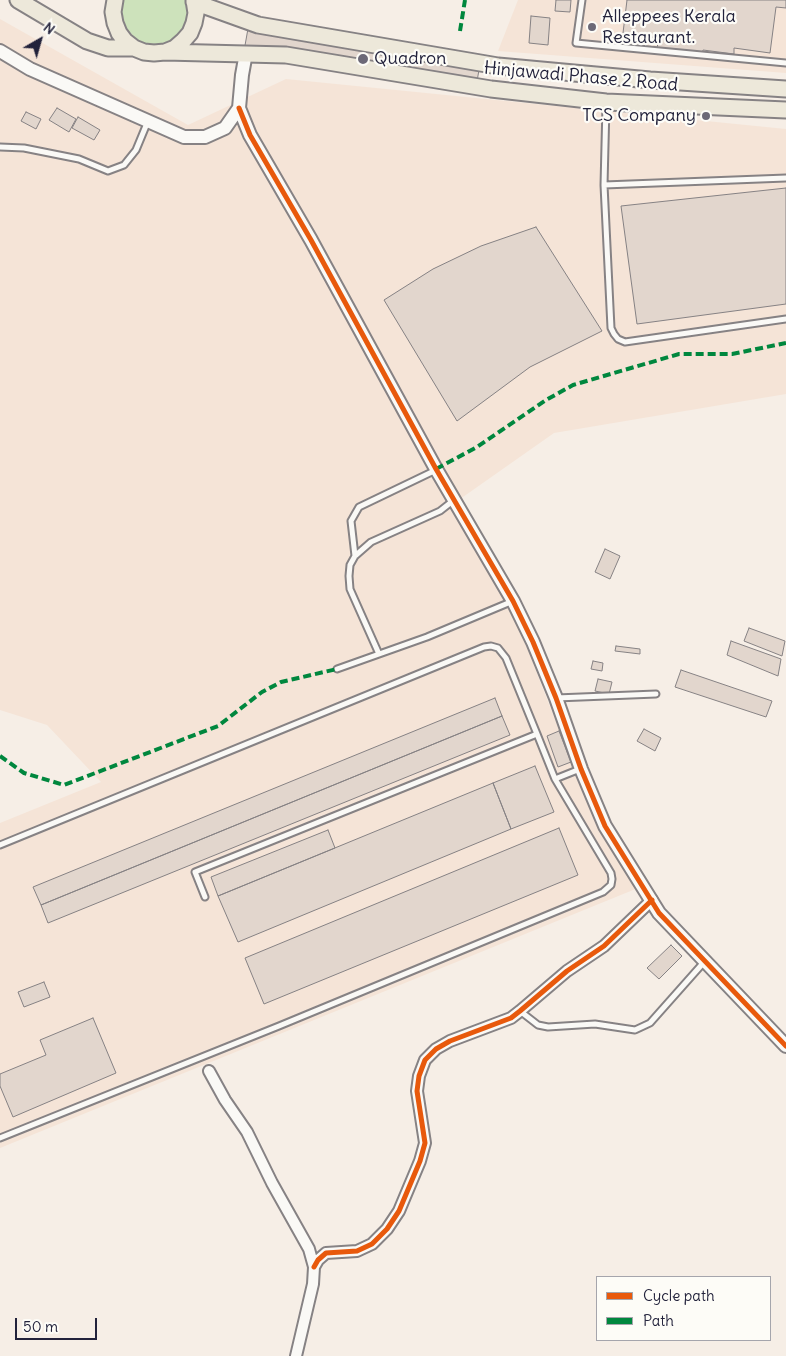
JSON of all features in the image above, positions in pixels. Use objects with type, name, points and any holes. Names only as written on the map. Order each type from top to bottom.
[{"type":"main road","name":"Hinjawadi Phase 2 Road","points":[[18,0],[87,42],[108,48],[134,48],[154,53],[286,55],[491,89],[606,102],[786,110]]},
{"type":"main road","points":[[115,0],[113,12],[115,23],[125,41],[134,48]]},
{"type":"main road","name":"Hinjawadi Phase 2 Road","points":[[194,1],[258,25],[498,66],[650,80],[786,89]]},
{"type":"main road","points":[[165,52],[175,48],[190,33],[196,13],[194,1]]},
{"type":"street","points":[[0,52],[30,69],[184,137],[204,137],[225,128],[239,108]]},
{"type":"street","points":[[246,53],[239,108],[250,135],[311,240],[436,470],[513,601],[533,642],[556,698],[581,769],[605,826],[660,913],[786,1046]]},
{"type":"street","points":[[314,1267],[318,1260],[326,1254],[358,1250],[372,1244],[387,1229],[399,1211],[420,1161],[424,1143],[424,1126],[417,1092],[425,1060],[436,1049],[450,1042],[511,1018],[567,971],[611,940],[652,900]]},
{"type":"street","points":[[209,1071],[225,1100],[247,1132],[272,1183],[309,1249],[314,1267],[313,1284],[296,1356]]},
{"type":"lane","points":[[582,0],[576,43],[786,62]]},
{"type":"lane","points":[[606,102],[604,185],[611,328],[618,339],[626,342],[642,341],[786,319]]},
{"type":"lane","points":[[0,147],[24,148],[79,159],[108,171],[124,165],[136,150],[148,121]]},
{"type":"lane","points":[[604,185],[786,178]]},
{"type":"lane","points":[[355,556],[351,521],[358,507],[436,470]]},
{"type":"lane","points":[[379,654],[350,589],[350,565],[355,556],[371,542],[440,511],[454,500]]},
{"type":"lane","points":[[337,669],[427,637],[513,601]]},
{"type":"lane","points":[[0,845],[484,647],[491,646],[498,648],[506,658],[555,779],[611,873],[612,879],[611,884],[603,892],[279,1026],[0,1138]]},
{"type":"lane","points":[[556,698],[656,694]]},
{"type":"lane","points":[[206,897],[195,872],[537,734]]},
{"type":"lane","points":[[555,779],[581,769]]},
{"type":"lane","points":[[520,1011],[538,1025],[548,1027],[594,1024],[635,1030],[650,1023],[705,961]]},
{"type":"shaded area","points":[[518,0],[786,0],[786,73],[498,51]]},
{"type":"shaded area","points":[[0,19],[188,125],[286,79],[786,129],[786,394],[554,433],[453,504],[521,632],[580,784],[602,832],[638,888],[0,1148],[0,823],[101,782],[47,725],[0,710]]},
{"type":"green space","points":[[124,0],[185,0],[187,12],[183,29],[171,41],[154,45],[138,41],[126,28],[122,12]]},
{"type":"building","points":[[556,0],[571,0],[570,12],[555,11]]},
{"type":"building","points":[[627,0],[786,0],[786,8],[776,7],[770,53],[734,48],[734,54],[703,50],[702,54],[657,48],[659,38],[623,33]]},
{"type":"building","points":[[531,16],[550,18],[548,45],[529,43]]},
{"type":"building","points":[[249,23],[480,64],[475,93],[244,51]]},
{"type":"building","points":[[57,108],[76,119],[69,132],[49,120]]},
{"type":"building","points":[[26,112],[41,119],[36,129],[21,121]]},
{"type":"building","points":[[78,117],[100,130],[94,140],[72,128]]},
{"type":"building","points":[[786,188],[786,304],[637,324],[621,206]]},
{"type":"building","points":[[536,227],[602,331],[530,367],[457,421],[384,300],[433,269],[481,246]]},
{"type":"building","points":[[605,549],[620,556],[610,579],[595,572]]},
{"type":"building","points":[[749,628],[785,641],[782,656],[744,641]]},
{"type":"building","points":[[731,641],[781,659],[778,676],[727,655]]},
{"type":"building","points":[[616,646],[640,649],[640,654],[615,651]]},
{"type":"building","points":[[593,661],[603,663],[602,671],[591,669]]},
{"type":"building","points":[[681,670],[772,701],[766,717],[675,687]]},
{"type":"building","points":[[598,679],[612,682],[609,694],[595,691]]},
{"type":"building","points":[[495,698],[502,716],[41,905],[33,887]]},
{"type":"building","points":[[502,716],[510,735],[48,923],[41,905]]},
{"type":"building","points":[[644,729],[661,738],[655,751],[637,741]]},
{"type":"building","points":[[559,731],[571,762],[558,767],[547,736]]},
{"type":"building","points":[[535,766],[554,812],[511,829],[493,783]]},
{"type":"building","points":[[493,783],[511,829],[238,942],[218,896]]},
{"type":"building","points":[[559,828],[578,875],[264,1004],[245,958]]},
{"type":"building","points":[[328,830],[335,848],[218,896],[211,877]]},
{"type":"building","points":[[671,945],[682,956],[659,979],[647,968]]},
{"type":"building","points":[[44,982],[50,997],[24,1007],[18,992]]},
{"type":"building","points":[[93,1018],[116,1073],[13,1117],[0,1086],[0,1074],[46,1055],[40,1040]]},
{"type":"marked path","points":[[460,31],[465,0]]},
{"type":"marked path","points":[[436,469],[477,447],[546,400],[573,385],[679,354],[732,354],[786,343]]},
{"type":"marked path","points":[[0,756],[24,773],[64,785],[218,726],[262,692],[281,682],[337,669]]},
{"type":"cycle path","points":[[239,108],[250,135],[311,240],[436,469],[513,601],[533,642],[556,698],[581,769],[605,826],[659,913],[786,1046]]},
{"type":"cycle path","points":[[314,1267],[318,1260],[326,1253],[357,1251],[372,1244],[387,1229],[399,1211],[420,1161],[425,1143],[417,1091],[419,1076],[425,1060],[436,1049],[450,1041],[511,1018],[567,971],[604,946],[652,900]]},
{"type":"place","name":"Alleppees Kerala Restaurant.","points":[[592,27]]},
{"type":"place","name":"Quadron","points":[[363,59]]},
{"type":"place","name":"TCS Company","points":[[706,116]]}]
